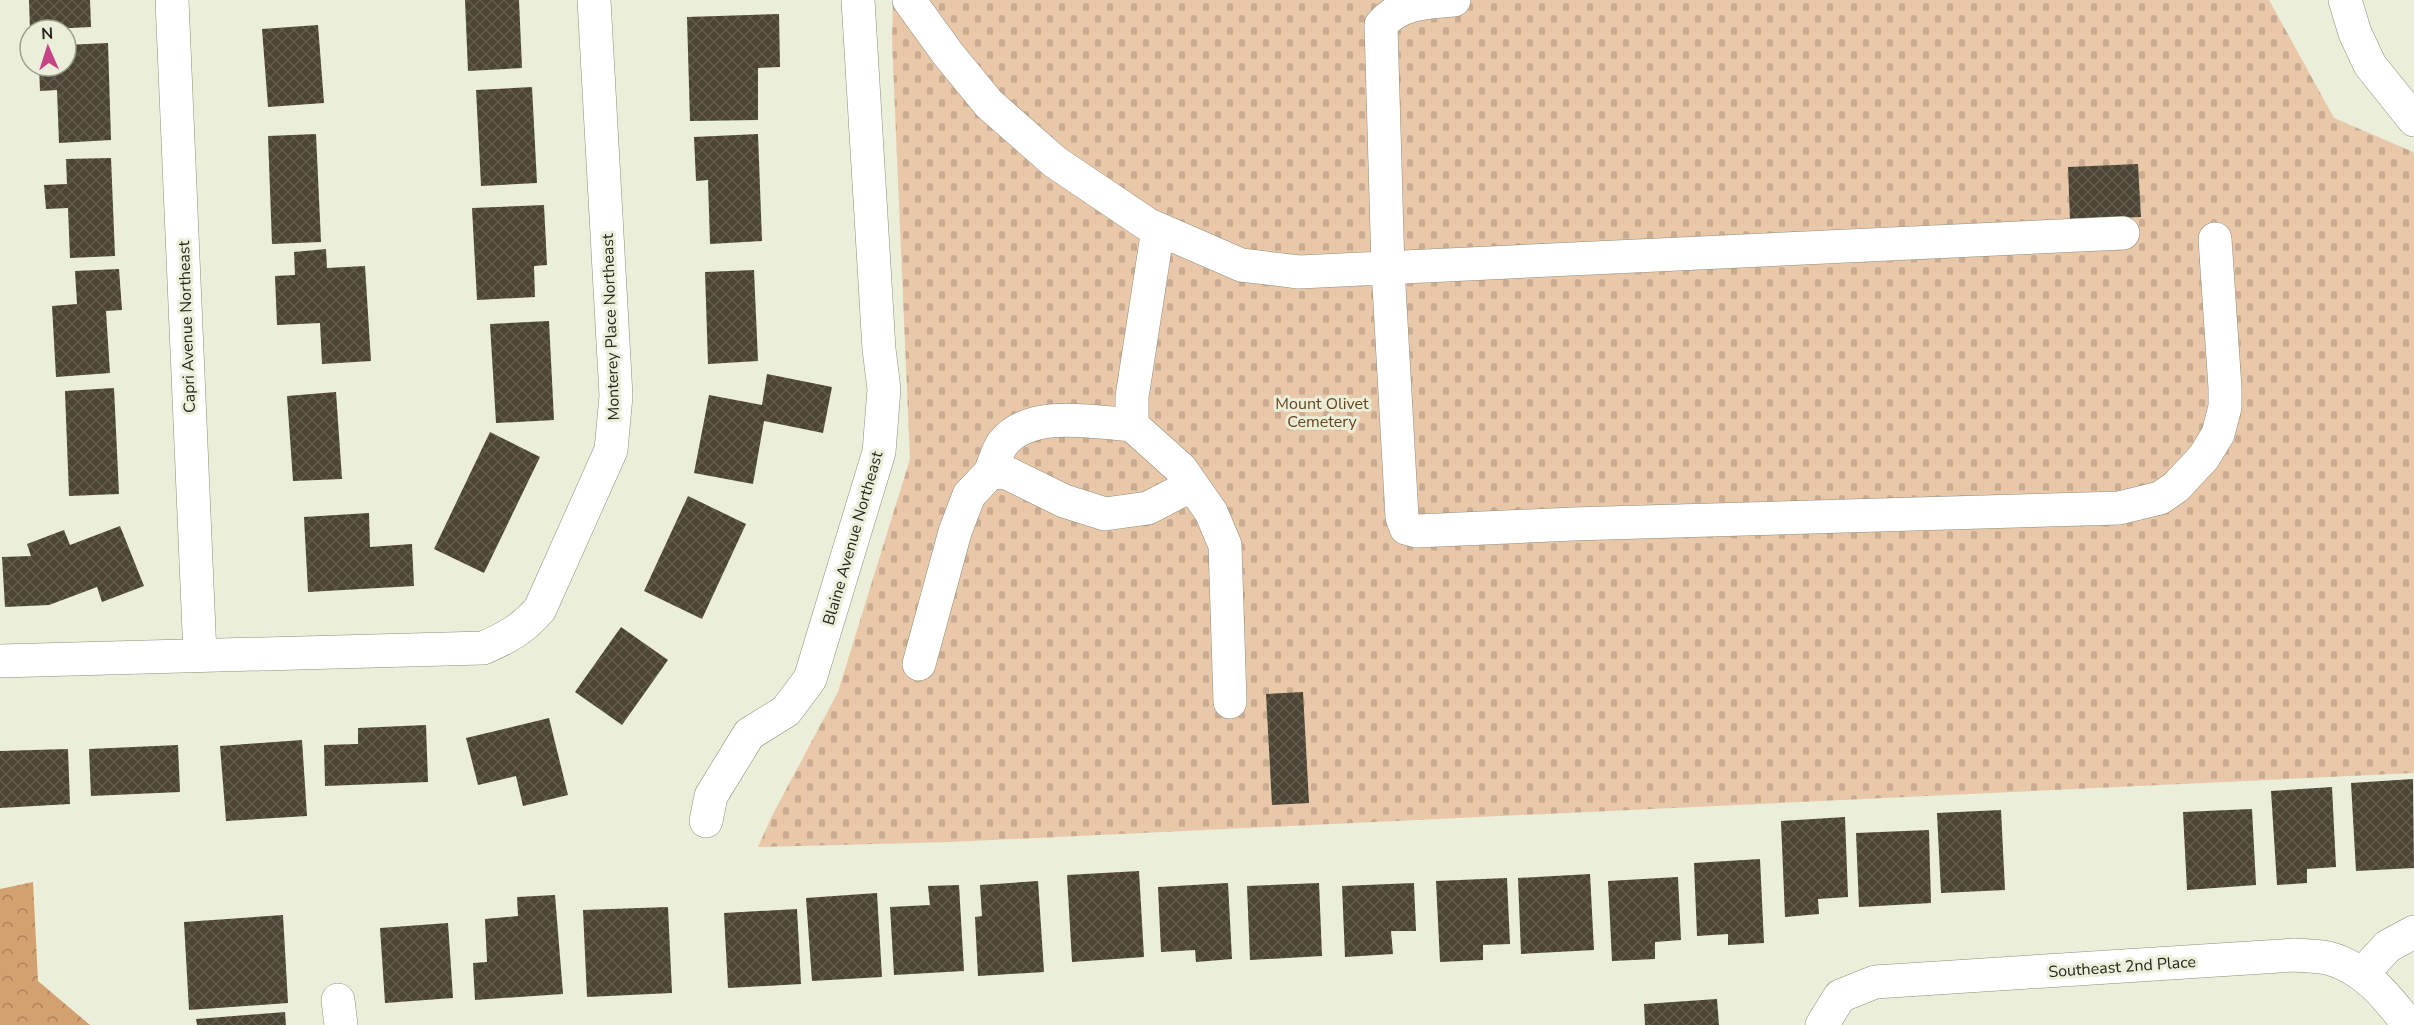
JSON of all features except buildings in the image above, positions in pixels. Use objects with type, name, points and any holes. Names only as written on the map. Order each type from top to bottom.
[{"type":"street","name":"Capri Avenue Northeast","points":[[172,0],[200,655]]},
{"type":"street","name":"Monterey Place Northeast","points":[[0,661],[483,648],[508,638],[527,624],[540,609],[611,450],[615,423],[616,396],[594,0]]},
{"type":"street","name":"Blaine Avenue Northeast","points":[[706,820],[711,796],[749,734],[786,711],[810,679],[879,452],[884,389],[879,349],[858,0]]},
{"type":"street","points":[[909,0],[948,54],[989,104],[1055,162],[1147,224],[1241,265],[1299,272],[2123,233]]},
{"type":"street","points":[[1454,0],[1427,2],[1398,10],[1381,25],[1388,268],[1402,517],[1406,528],[1417,531],[1573,524],[2119,508],[2160,498],[2176,487],[2204,457],[2218,434],[2225,407],[2216,238]]},
{"type":"street","points":[[2345,0],[2355,33],[2370,65],[2414,120]]},
{"type":"street","points":[[1132,425],[1132,397],[1158,229]]},
{"type":"street","points":[[918,664],[955,532],[969,495],[990,473],[1002,444],[1022,426],[1061,420],[1132,425],[1181,468],[1211,512],[1225,545],[1230,702]]},
{"type":"street","points":[[990,473],[1005,472],[1064,501],[1105,514],[1148,508],[1192,485]]},
{"type":"street","points":[[2362,974],[2388,946],[2414,932]]},
{"type":"street","name":"Southeast 2nd Place","points":[[1823,1023],[1840,996],[1875,982],[2295,955],[2328,958],[2362,974],[2384,993],[2409,1025]]},
{"type":"green space","name":"Mount Olivet Cemetery","points":[[893,0],[2269,0],[2334,118],[2413,152],[2414,157],[2414,773],[950,842],[758,847],[773,814],[838,692],[910,459],[892,41]]},
{"type":"green space","points":[[33,882],[38,981],[90,1025],[0,1025],[0,889]]}]
